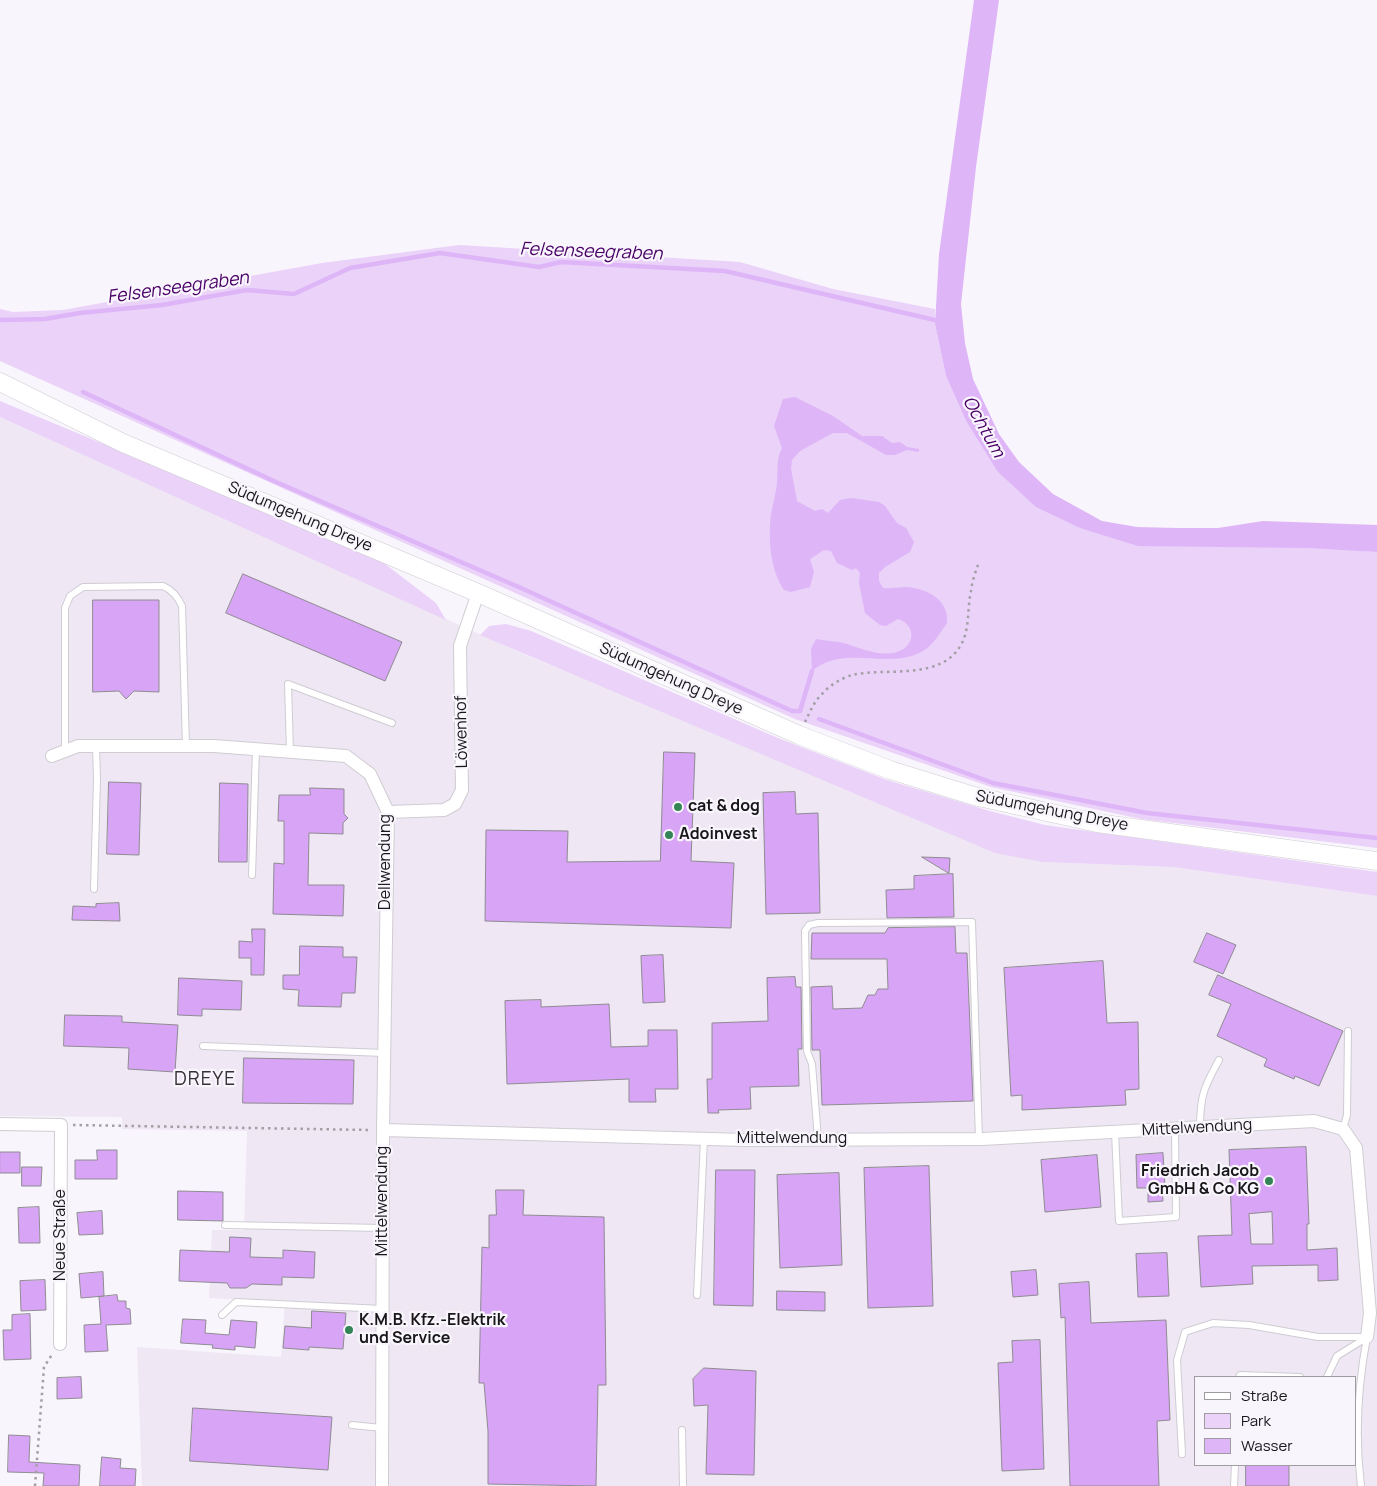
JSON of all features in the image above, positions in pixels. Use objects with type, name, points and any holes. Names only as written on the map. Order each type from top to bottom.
[{"type":"main road","name":"Südumgehung Dreye","points":[[0,382],[123,443],[478,593],[799,735],[899,773],[974,796],[1097,823],[1377,861]]},
{"type":"street","name":"Löwenhof","points":[[388,812],[444,810],[455,804],[462,790],[460,646],[478,593]]},
{"type":"street","name":"Dellwendung","points":[[52,756],[78,746],[186,746],[346,756],[370,774],[388,812],[383,1130]]},
{"type":"street","name":"Mittelwendung","points":[[382,1480],[383,1130],[704,1139],[979,1139],[1314,1121],[1343,1128]]},
{"type":"street","points":[[0,1124],[61,1125]]},
{"type":"street","name":"Neue Straße","points":[[60,1344],[61,1125]]},
{"type":"street","points":[[1343,1128],[1356,1148],[1370,1313],[1367,1337]]},
{"type":"street","points":[[382,1480],[390,1486]]},
{"type":"lane","points":[[65,751],[65,608],[70,596],[83,587],[163,586],[178,598],[182,606],[186,746]]},
{"type":"lane","points":[[290,752],[288,684],[392,723]]},
{"type":"lane","points":[[94,889],[96,746]]},
{"type":"lane","points":[[252,875],[256,750]]},
{"type":"lane","points":[[818,1139],[812,1064],[807,1052],[805,931],[809,925],[972,922],[979,1139]]},
{"type":"lane","points":[[1343,1128],[1348,1115],[1348,1031]]},
{"type":"lane","points":[[202,1046],[384,1052]]},
{"type":"lane","points":[[1200,1128],[1200,1104],[1203,1088],[1219,1060]]},
{"type":"lane","points":[[1115,1132],[1120,1221],[1176,1217],[1175,1129]]},
{"type":"lane","points":[[697,1295],[704,1139]]},
{"type":"lane","points":[[225,1226],[383,1228]]},
{"type":"lane","points":[[222,1315],[236,1302],[383,1309]]},
{"type":"lane","points":[[1182,1454],[1177,1360],[1185,1332],[1213,1323],[1249,1325],[1318,1336],[1367,1337]]},
{"type":"lane","points":[[1327,1376],[1336,1356],[1367,1337]]},
{"type":"lane","points":[[1361,1486],[1358,1458],[1361,1367],[1367,1337]]},
{"type":"lane","points":[[1240,1376],[1240,1374],[1280,1376]]},
{"type":"lane","points":[[352,1425],[382,1428]]},
{"type":"lane","points":[[682,1430],[683,1486]]},
{"type":"lane","points":[[1234,1486],[1235,1466]]},
{"type":"path","points":[[799,735],[817,700],[838,681],[852,675],[904,672],[930,668],[948,658],[962,644],[969,618],[970,591],[978,565]]},
{"type":"path","points":[[61,1125],[383,1130]]},
{"type":"path","points":[[35,1486],[44,1367],[60,1344]]},
{"type":"shaded area","points":[[0,417],[530,657],[1043,862],[1173,867],[1377,896],[1377,1486],[142,1486],[137,1347],[281,1357],[285,1302],[209,1298],[212,1230],[244,1230],[247,1131],[122,1129],[122,1117],[0,1116]]},
{"type":"green space","points":[[459,245],[740,262],[833,289],[935,309],[935,324],[946,376],[966,421],[997,471],[1080,528],[1377,552],[1377,848],[1141,819],[991,787],[795,719],[0,361],[0,309],[13,312],[63,310],[322,263]]},
{"type":"green space","points":[[0,401],[376,557],[436,603],[446,620],[0,417]]},
{"type":"green space","points":[[506,624],[531,631],[778,738],[887,780],[990,811],[1045,825],[1377,872],[1377,896],[1173,867],[1043,862],[995,853],[480,635],[489,626]]},
{"type":"water","name":"Ochtum","points":[[974,0],[999,0],[976,167],[961,304],[965,343],[973,379],[999,434],[1019,462],[1053,494],[1102,521],[1137,527],[1178,528],[1218,528],[1263,521],[1377,525],[1377,552],[1308,548],[1138,546],[1080,528],[1036,507],[997,471],[966,421],[946,376],[935,324],[939,254]]},
{"type":"water","points":[[795,397],[833,416],[862,436],[882,436],[892,443],[900,442],[907,447],[919,449],[919,452],[907,450],[895,455],[886,455],[847,433],[833,433],[800,451],[792,460],[791,469],[797,501],[815,511],[822,509],[828,513],[840,500],[851,498],[879,502],[885,506],[897,523],[906,528],[914,542],[910,552],[885,567],[879,573],[879,581],[883,588],[907,587],[922,590],[936,597],[945,608],[947,623],[925,650],[908,657],[894,659],[838,659],[824,663],[812,671],[811,649],[816,639],[843,643],[885,654],[897,652],[907,646],[910,641],[911,631],[904,622],[898,619],[886,626],[880,625],[865,613],[859,583],[860,573],[856,568],[852,570],[837,563],[831,551],[824,550],[810,559],[814,572],[810,587],[791,592],[784,590],[779,582],[773,563],[770,543],[771,514],[777,487],[778,461],[782,448],[774,426],[783,399]]},
{"type":"building","points":[[243,574],[402,642],[385,681],[226,613]]},
{"type":"building","points":[[93,600],[159,600],[159,692],[134,691],[126,699],[119,691],[93,692]]},
{"type":"building","name":"cat & dog","points":[[664,752],[695,753],[691,861],[734,863],[731,928],[485,921],[486,830],[568,831],[567,862],[660,861]]},
{"type":"building","points":[[109,782],[141,783],[139,855],[107,854]]},
{"type":"building","points":[[220,783],[248,784],[247,862],[219,862]]},
{"type":"building","points":[[310,788],[344,789],[344,814],[348,818],[343,823],[343,834],[309,833],[308,885],[344,885],[343,916],[273,914],[274,863],[284,864],[284,821],[278,821],[279,795],[310,795]]},
{"type":"building","points":[[795,792],[796,814],[818,813],[820,913],[766,914],[763,793]]},
{"type":"building","points":[[922,857],[950,858],[949,873]]},
{"type":"building","points":[[953,874],[954,917],[887,918],[886,890],[914,889],[914,876]]},
{"type":"building","points":[[119,903],[120,921],[72,920],[73,906],[96,907],[96,904]]},
{"type":"building","points":[[955,927],[956,953],[967,953],[973,1101],[822,1105],[820,1050],[812,1050],[811,987],[832,986],[833,1009],[862,1008],[868,995],[875,995],[878,989],[888,989],[887,959],[811,959],[812,933],[885,933],[888,928]]},
{"type":"building","points":[[252,929],[265,929],[264,975],[251,975],[251,958],[239,958],[239,941],[252,942]]},
{"type":"building","points":[[1207,933],[1236,945],[1223,974],[1194,962]]},
{"type":"building","points":[[300,946],[343,947],[343,957],[357,957],[355,993],[342,993],[341,1007],[298,1006],[299,990],[283,989],[283,975],[299,975]]},
{"type":"building","points":[[663,955],[665,1002],[643,1003],[641,956]]},
{"type":"building","points":[[1103,961],[1107,1023],[1138,1022],[1139,1089],[1125,1090],[1126,1105],[1022,1110],[1022,1095],[1011,1096],[1004,968]]},
{"type":"building","points":[[1218,975],[1343,1031],[1319,1086],[1295,1076],[1294,1079],[1264,1066],[1267,1059],[1217,1036],[1231,1004],[1209,995]]},
{"type":"building","points":[[795,977],[796,987],[801,987],[802,1049],[798,1049],[799,1086],[750,1087],[751,1109],[718,1110],[719,1113],[708,1113],[707,1079],[712,1079],[712,1023],[768,1021],[767,978]]},
{"type":"building","points":[[179,978],[242,981],[241,1010],[202,1009],[202,1016],[178,1015]]},
{"type":"building","points":[[541,1000],[541,1007],[609,1004],[611,1047],[648,1046],[648,1030],[677,1030],[678,1089],[655,1089],[656,1102],[629,1102],[629,1079],[507,1084],[505,1001]]},
{"type":"building","points":[[65,1015],[122,1016],[122,1022],[178,1025],[175,1072],[128,1069],[129,1048],[64,1046]]},
{"type":"building","points":[[244,1058],[354,1060],[353,1104],[243,1103]]},
{"type":"building","points":[[1306,1147],[1309,1224],[1307,1224],[1307,1250],[1337,1248],[1338,1280],[1318,1281],[1318,1265],[1252,1266],[1253,1284],[1201,1287],[1198,1236],[1232,1235],[1229,1150]],"holes":[[[1272,1212],[1273,1244],[1251,1244],[1249,1214]]]},
{"type":"building","points":[[97,1150],[117,1150],[117,1179],[75,1179],[75,1160],[97,1160]]},
{"type":"building","points":[[0,1152],[20,1152],[20,1173],[0,1173]]},
{"type":"building","points":[[1163,1153],[1165,1187],[1162,1187],[1163,1201],[1148,1202],[1148,1188],[1137,1188],[1136,1155]]},
{"type":"building","points":[[1097,1155],[1101,1207],[1045,1212],[1041,1160]]},
{"type":"building","points":[[929,1166],[933,1306],[868,1308],[864,1168]]},
{"type":"building","points":[[22,1167],[42,1167],[41,1186],[22,1186]]},
{"type":"building","points":[[716,1170],[755,1170],[753,1306],[714,1305]]},
{"type":"building","points":[[839,1173],[842,1265],[780,1268],[777,1175]]},
{"type":"building","points":[[496,1190],[524,1190],[523,1215],[604,1217],[606,1385],[598,1385],[596,1486],[488,1484],[488,1431],[484,1383],[479,1383],[482,1247],[489,1248],[489,1215],[496,1215]]},
{"type":"building","points":[[178,1191],[223,1192],[223,1221],[178,1220]]},
{"type":"building","points":[[39,1207],[40,1243],[19,1243],[18,1208]]},
{"type":"building","points":[[102,1211],[103,1234],[79,1235],[77,1213]]},
{"type":"building","points":[[230,1237],[251,1238],[250,1257],[283,1258],[283,1250],[315,1252],[314,1278],[282,1277],[282,1285],[252,1284],[246,1288],[230,1288],[227,1283],[179,1281],[180,1250],[229,1252]]},
{"type":"building","points":[[1167,1253],[1169,1296],[1138,1297],[1136,1254]]},
{"type":"building","points":[[1036,1270],[1038,1295],[1013,1297],[1011,1272]]},
{"type":"building","points":[[103,1272],[104,1296],[81,1298],[79,1274]]},
{"type":"building","points":[[45,1280],[46,1310],[21,1311],[20,1281]]},
{"type":"building","points":[[1089,1282],[1091,1323],[1166,1320],[1170,1420],[1157,1421],[1159,1486],[1070,1486],[1065,1317],[1061,1318],[1059,1284]]},
{"type":"building","points":[[777,1291],[825,1292],[825,1311],[777,1310]]},
{"type":"building","points":[[117,1295],[118,1301],[126,1301],[126,1308],[130,1309],[131,1324],[106,1325],[108,1351],[85,1352],[84,1325],[101,1324],[99,1297]]},
{"type":"building","points":[[312,1311],[346,1313],[343,1349],[309,1347],[309,1350],[283,1348],[285,1326],[311,1328]]},
{"type":"building","points":[[30,1314],[31,1359],[4,1360],[3,1330],[12,1330],[12,1315]]},
{"type":"building","points":[[183,1319],[206,1320],[205,1333],[229,1335],[231,1320],[257,1322],[255,1348],[235,1346],[235,1350],[212,1348],[213,1345],[181,1343]]},
{"type":"building","points":[[1040,1340],[1044,1469],[1002,1471],[998,1363],[1013,1362],[1012,1341]]},
{"type":"building","points":[[704,1368],[756,1371],[754,1475],[706,1474],[708,1405],[694,1406],[693,1379]]},
{"type":"building","points":[[81,1377],[82,1398],[57,1399],[57,1378]]},
{"type":"building","points":[[193,1408],[332,1417],[328,1470],[190,1461]]},
{"type":"building","points":[[9,1435],[30,1436],[29,1462],[80,1465],[79,1486],[43,1486],[44,1473],[8,1472]]},
{"type":"building","points":[[102,1457],[121,1459],[120,1468],[136,1469],[135,1486],[100,1486]]},
{"type":"building","points":[[1246,1466],[1289,1466],[1289,1486],[1246,1486]]},
{"type":"waterway","name":"Felsenseegraben","points":[[0,320],[45,319],[80,313],[162,305],[247,290],[294,294],[350,268],[440,253],[539,267],[561,262],[725,271],[939,321]]},
{"type":"waterway","points":[[83,392],[276,482],[521,588],[792,711],[800,711],[812,671]]},
{"type":"waterway","points":[[819,719],[993,783],[1147,813],[1377,838]]},
{"type":"place","name":"cat & dog","points":[[678,807]]},
{"type":"place","name":"Adoinvest","points":[[669,835]]},
{"type":"place","name":"Friedrich Jacob GmbH & Co KG","points":[[1269,1181]]},
{"type":"place","name":"K.M.B. Kfz.-Elektrik und Service","points":[[349,1330]]},
{"type":"district","name":"DREYE","points":[[205,1080]]}]
